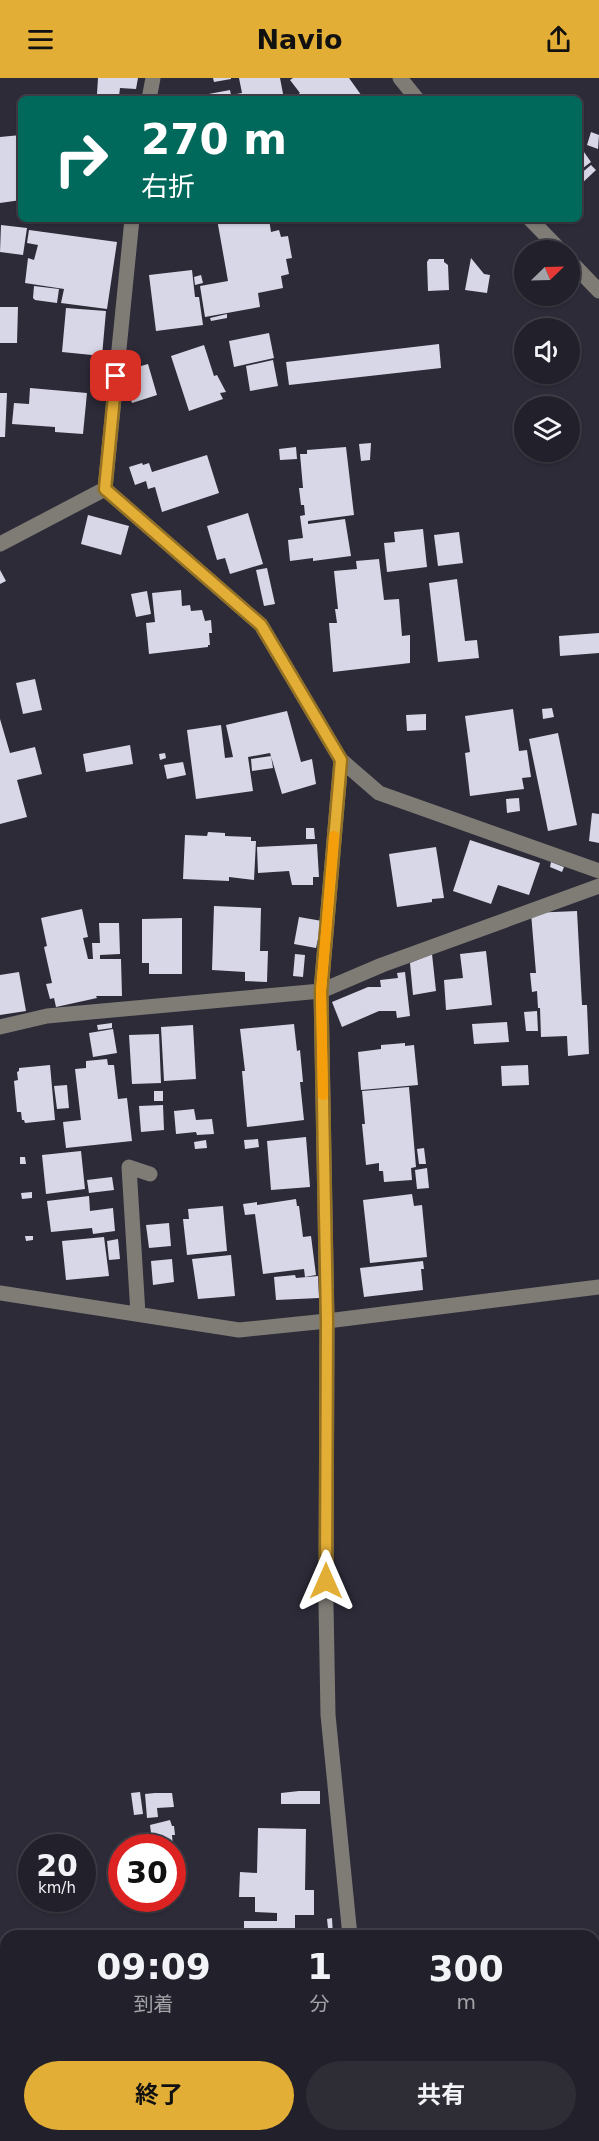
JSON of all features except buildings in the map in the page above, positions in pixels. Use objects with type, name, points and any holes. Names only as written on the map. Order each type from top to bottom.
[{"type":"street","points":[[150,96],[153,78]]},
{"type":"street","points":[[400,78],[415,96]]},
{"type":"street","points":[[105,489],[132,222]]},
{"type":"street","points":[[533,222],[550,240]]},
{"type":"street","points":[[580,271],[599,291]]},
{"type":"street","points":[[0,544],[105,489]]},
{"type":"street","points":[[105,489],[261,625],[341,760],[379,793],[599,872]]},
{"type":"street","points":[[341,760],[321,991],[327,1321],[328,1715],[349,1930]]},
{"type":"street","points":[[0,1027],[47,1016],[321,991],[382,965],[599,886]]},
{"type":"street","points":[[138,1314],[129,1167],[150,1174]]},
{"type":"street","points":[[0,1293],[239,1330],[599,1287]]},
{"type":"slow traffic","points":[[323,1095],[321,991],[334,836]]},
{"type":"route","points":[[116,376],[105,489],[261,625],[341,760],[321,991],[327,1321],[326,1581]]}]
